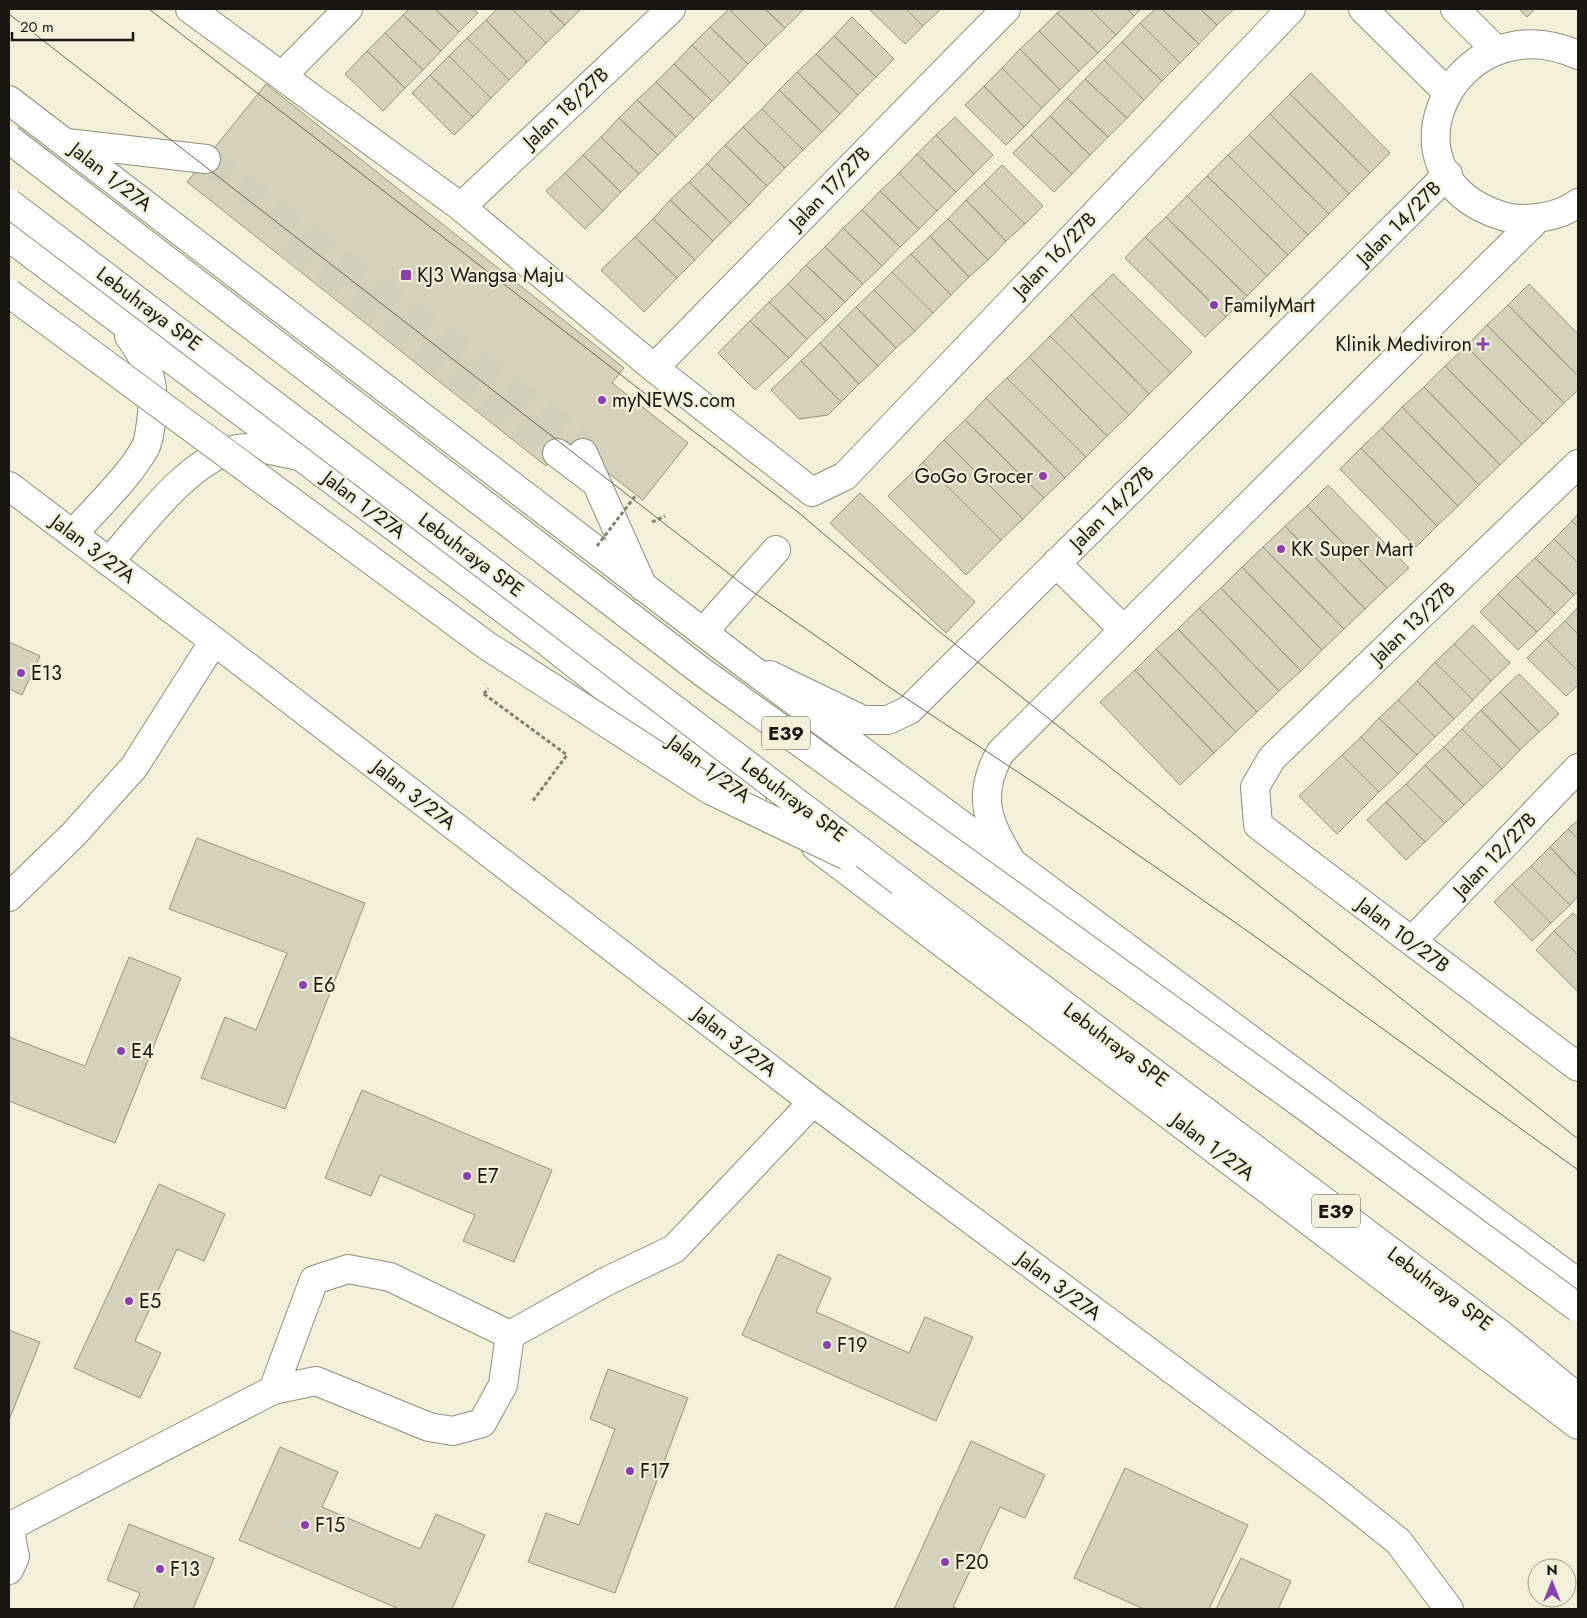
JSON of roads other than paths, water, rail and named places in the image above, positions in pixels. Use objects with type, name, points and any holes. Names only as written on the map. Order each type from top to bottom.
[{"type":"main road","points":[[190,9],[283,75],[461,207],[654,368]]},
{"type":"main road","points":[[283,75],[348,9]]},
{"type":"main road","name":"Jalan 18/27B","points":[[461,207],[671,9]]},
{"type":"main road","name":"Jalan 17/27B","points":[[654,368],[1006,9]]},
{"type":"main road","name":"Jalan 16/27B","points":[[654,368],[812,492],[844,476],[1291,9]]},
{"type":"main road","points":[[1363,9],[1444,89]]},
{"type":"main road","points":[[1455,9],[1492,45]]},
{"type":"main road","points":[[1573,44],[1540,39],[1524,39],[1492,45],[1473,56],[1456,70],[1444,89],[1436,117],[1437,147],[1448,174],[1464,196],[1488,211],[1508,218],[1536,220],[1577,205]]},
{"type":"main road","name":"Jalan 1/27A","points":[[9,100],[643,587],[704,631],[738,659],[1578,1284]]},
{"type":"main road","name":"E39","points":[[9,138],[701,671],[1299,1102],[1578,1308]]},
{"type":"main road","points":[[67,143],[173,155],[201,166]]},
{"type":"main road","name":"Jalan 14/27B","points":[[738,659],[863,720],[888,720],[909,710],[1448,174]]},
{"type":"main road","name":"Lebuhraya SPE","points":[[9,203],[900,882],[1488,1325],[1578,1398]]},
{"type":"main road","points":[[1013,865],[992,829],[987,809],[990,772],[1000,754],[1536,220]]},
{"type":"main road","name":"Jalan 1/27A","points":[[9,237],[119,322],[546,641],[735,790],[787,824],[1578,1425]]},
{"type":"main road","points":[[9,293],[486,645],[710,790],[900,882]]},
{"type":"main road","points":[[74,534],[131,468],[146,447],[154,399],[149,370],[138,347],[119,322]]},
{"type":"main road","points":[[109,562],[169,494],[190,473],[209,459],[237,449],[267,449],[300,457]]},
{"type":"main road","points":[[570,453],[597,484],[643,587]]},
{"type":"main road","name":"Jalan 13/27B","points":[[1255,787],[1272,758],[1578,464]]},
{"type":"main road","name":"Jalan 3/27A","points":[[9,486],[214,641],[813,1102],[1330,1487],[1398,1541],[1449,1609]]},
{"type":"main road","points":[[704,631],[776,550]]},
{"type":"main road","points":[[1056,563],[1124,630]]},
{"type":"main road","points":[[9,897],[74,835],[134,767],[214,641]]},
{"type":"main road","name":"Jalan 12/27B","points":[[1412,941],[1578,768]]},
{"type":"main road","name":"Jalan 10/27B","points":[[1255,787],[1258,825],[1578,1068]]},
{"type":"main road","points":[[510,1335],[605,1282],[674,1250],[813,1102]]},
{"type":"main road","points":[[273,1390],[314,1280],[348,1269],[390,1277],[510,1335]]},
{"type":"main road","points":[[9,1570],[15,1557],[9,1527],[273,1390],[316,1381],[429,1427],[453,1431],[482,1423],[503,1385],[510,1335]]},
{"type":"tunnel","points":[[206,159],[578,439],[583,453]]},
{"type":"tunnel","points":[[288,244],[557,453]]},
{"type":"tram line","points":[[149,9],[799,513],[936,629],[1578,1139]]},
{"type":"tram line","points":[[9,14],[746,587],[889,687],[1045,790],[1253,935],[1578,1170]]},
{"type":"place","name":"KJ3 Wangsa Maju","points":[[406,275]]},
{"type":"place","name":"FamilyMart","points":[[1214,305]]},
{"type":"place","name":"Klinik Mediviron","points":[[1483,344]]},
{"type":"place","name":"myNEWS.com","points":[[602,400]]},
{"type":"place","name":"GoGo Grocer","points":[[1043,476]]},
{"type":"place","name":"KK Super Mart","points":[[1281,549]]},
{"type":"place","name":"E13","points":[[21,673]]},
{"type":"place","name":"E6","points":[[303,985]]},
{"type":"place","name":"E4","points":[[121,1051]]},
{"type":"place","name":"E7","points":[[467,1176]]},
{"type":"place","name":"E5","points":[[129,1301]]},
{"type":"place","name":"F19","points":[[827,1345]]},
{"type":"place","name":"F17","points":[[630,1471]]},
{"type":"place","name":"F15","points":[[305,1525]]},
{"type":"place","name":"F20","points":[[945,1562]]},
{"type":"place","name":"F13","points":[[160,1569]]}]
